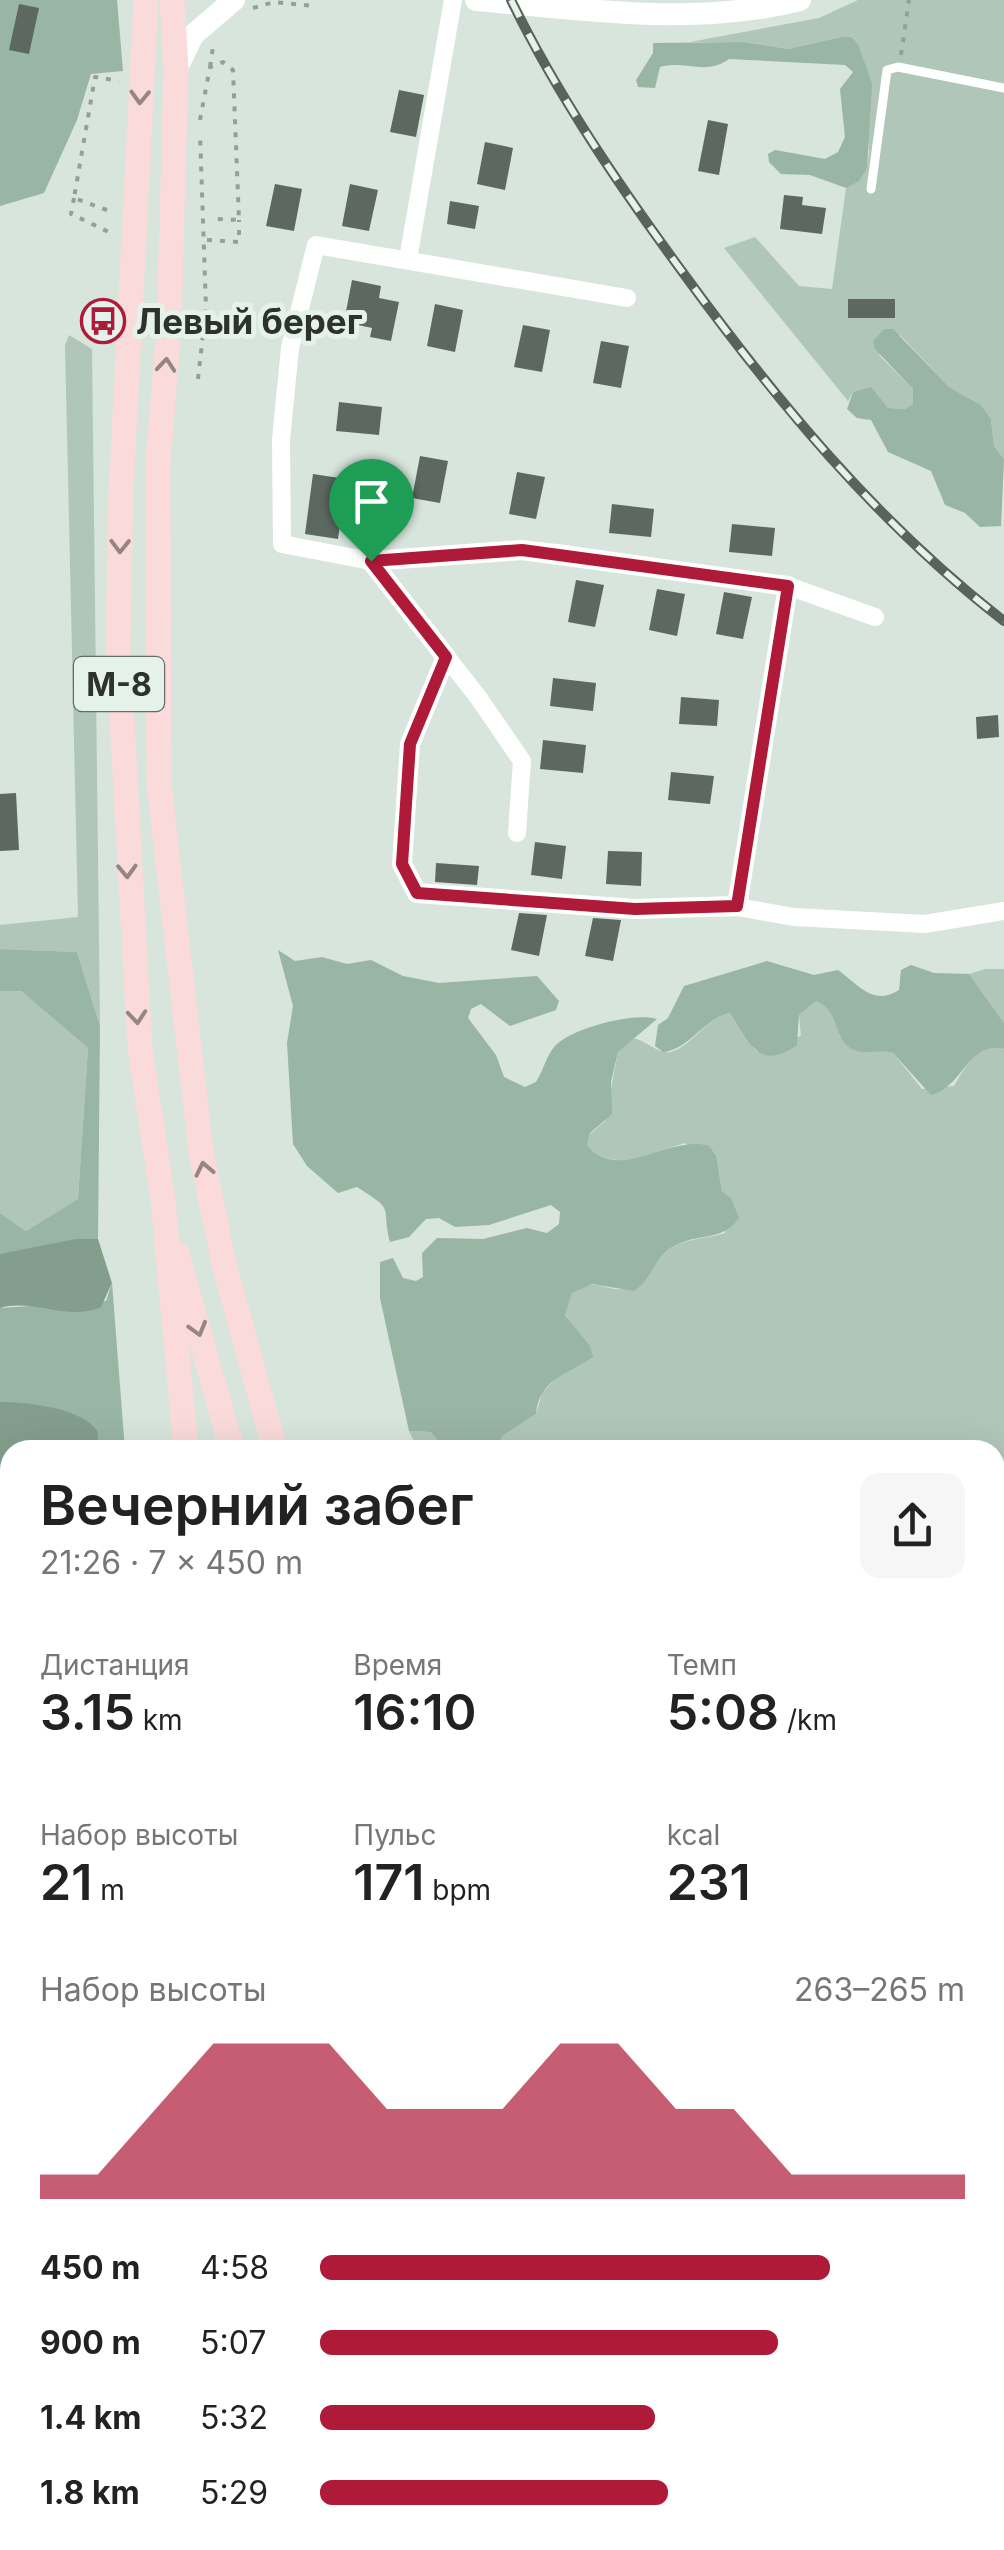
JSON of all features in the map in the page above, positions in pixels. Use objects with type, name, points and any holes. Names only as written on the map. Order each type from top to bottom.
[{"type":"main road","name":"М-8","points":[[146,0],[121,492],[118,646],[132,957],[140,1049],[162,1201],[229,1440]]},
{"type":"main road","name":"М-8","points":[[172,0],[176,70],[170,326],[158,462],[160,784],[201,1152],[224,1264],[272,1440]]},
{"type":"main road","points":[[476,0],[644,15],[760,8],[800,0]]},
{"type":"main road","points":[[176,70],[193,35],[237,6]]},
{"type":"main road","points":[[162,1201],[185,1440]]},
{"type":"street","points":[[408,259],[453,0]]},
{"type":"street","points":[[627,298],[316,246],[290,348],[281,440],[282,544],[371,561],[522,550],[788,586],[875,617]]},
{"type":"street","points":[[371,561],[522,761],[517,834]]},
{"type":"street","points":[[737,906],[788,586]]},
{"type":"street","points":[[417,893],[635,909],[737,906],[794,917],[925,924],[1004,910]]},
{"type":"lane","points":[[872,189],[887,70],[898,67],[1004,88]]},
{"type":"lane","points":[[417,893],[402,864],[410,744],[446,657]]},
{"type":"path","points":[[898,67],[909,0]]},
{"type":"path","points":[[237,6],[274,2],[314,6]]},
{"type":"path","points":[[198,379],[206,308],[200,118],[216,32]]},
{"type":"path","points":[[205,240],[240,242],[233,70],[223,62],[210,67]]},
{"type":"path","points":[[117,220],[114,234],[71,214],[94,77],[122,82]]},
{"type":"path","points":[[74,198],[107,210]]},
{"type":"path","points":[[215,219],[239,220]]},
{"type":"shaded area","points":[[0,0],[117,0],[123,71],[91,74],[77,120],[44,193],[0,206]]},
{"type":"shaded area","points":[[858,0],[1004,0],[1004,459],[994,446],[991,419],[981,405],[949,387],[900,335],[879,355],[913,389],[913,404],[906,409],[887,408],[871,387],[853,392],[848,401],[724,248],[755,237],[799,286],[832,289],[846,188],[867,168],[869,152],[861,52],[841,37],[788,49],[744,42],[690,42],[819,18]]},
{"type":"shaded area","points":[[851,37],[858,44],[872,84],[867,168],[859,181],[846,188],[810,175],[781,174],[769,162],[768,154],[775,150],[825,159],[838,152],[845,137],[840,89],[853,72],[845,65],[729,59],[712,66],[660,67],[655,88],[638,87],[636,80],[653,53],[653,43],[744,42],[788,49]]},
{"type":"shaded area","points":[[884,329],[893,329],[949,387],[981,405],[991,419],[994,446],[1004,459],[1001,526],[980,527],[965,513],[945,505],[931,471],[888,452],[871,420],[857,418],[847,409],[853,392],[871,387],[888,408],[905,409],[913,404],[913,389],[875,349],[873,341]]},
{"type":"shaded area","points":[[69,335],[92,349],[100,1026],[77,952],[0,949],[0,925],[78,917],[65,345]]},
{"type":"shaded area","points":[[0,949],[77,952],[100,1026],[98,1239],[0,1254],[0,1213],[26,1231],[78,1199],[88,1048],[21,991],[0,991]]},
{"type":"shaded area","points":[[278,950],[295,961],[322,957],[347,964],[371,960],[403,976],[439,983],[537,976],[559,1001],[556,1010],[510,1026],[481,1004],[471,1009],[468,1018],[496,1055],[504,1077],[525,1087],[536,1082],[549,1055],[562,1040],[619,1020],[657,1019],[618,1052],[611,1082],[612,1114],[590,1133],[587,1145],[600,1156],[614,1160],[678,1146],[709,1146],[716,1156],[722,1191],[731,1198],[739,1218],[725,1231],[669,1249],[634,1291],[592,1284],[572,1293],[565,1315],[590,1346],[593,1357],[549,1385],[538,1402],[536,1414],[501,1440],[437,1440],[431,1432],[409,1431],[380,1298],[380,1262],[393,1258],[403,1278],[416,1281],[423,1277],[422,1253],[437,1238],[483,1239],[527,1228],[547,1233],[559,1224],[560,1212],[551,1205],[489,1225],[455,1227],[439,1218],[426,1219],[409,1237],[390,1242],[382,1205],[357,1187],[338,1193],[307,1166],[293,1144],[287,1043],[293,1006]]},
{"type":"shaded area","points":[[767,961],[814,975],[838,970],[866,992],[881,996],[899,990],[901,970],[911,965],[934,973],[969,974],[1004,1023],[1004,1049],[981,1052],[951,1084],[931,1095],[893,1053],[858,1051],[847,1046],[829,1011],[816,1001],[799,1015],[797,1045],[784,1053],[764,1055],[757,1050],[730,1013],[672,1050],[663,1052],[655,1046],[658,1025],[668,1018],[684,986]]},
{"type":"shaded area","points":[[1004,969],[1004,1023],[969,974]]},
{"type":"shaded area","points":[[0,991],[21,991],[88,1048],[78,1199],[26,1231],[0,1213]]},
{"type":"shaded area","points":[[816,1001],[826,1007],[840,1037],[893,1053],[922,1089],[954,1086],[979,1053],[1004,1049],[1004,1440],[501,1440],[536,1414],[542,1393],[563,1371],[579,1335],[565,1314],[572,1293],[585,1285],[632,1287],[671,1248],[725,1233],[731,1198],[722,1191],[718,1168],[685,1143],[621,1160],[608,1159],[587,1145],[590,1134],[605,1121],[618,1052],[633,1038],[661,1051],[677,1050],[713,1021],[730,1013],[756,1051],[801,1036],[799,1015]]},
{"type":"shaded area","points":[[76,1239],[98,1239],[112,1283],[101,1307],[76,1312],[26,1306],[0,1308],[0,1254]]},
{"type":"shaded area","points":[[112,1283],[124,1440],[0,1440],[0,1308],[106,1301]]},
{"type":"shaded area","points":[[0,1402],[68,1412],[81,1417],[98,1432],[98,1440],[0,1440]]},
{"type":"shaded area","points":[[409,1431],[431,1432],[437,1440],[413,1440]]},
{"type":"building","points":[[19,4],[39,8],[29,54],[9,50]]},
{"type":"building","points":[[399,90],[424,95],[416,137],[390,132]]},
{"type":"building","points":[[708,120],[728,124],[719,175],[698,171]]},
{"type":"building","points":[[485,142],[513,148],[505,190],[477,184]]},
{"type":"building","points":[[275,184],[302,189],[294,231],[266,226]]},
{"type":"building","points":[[350,184],[378,190],[369,231],[342,226]]},
{"type":"building","points":[[784,195],[803,197],[802,205],[826,208],[822,234],[780,229]]},
{"type":"building","points":[[450,201],[479,206],[475,229],[447,224]]},
{"type":"building","points":[[352,280],[381,286],[379,298],[399,302],[391,341],[370,337],[372,328],[344,322]]},
{"type":"building","points":[[848,299],[895,299],[895,318],[848,318]]},
{"type":"building","points":[[435,304],[463,310],[455,352],[427,346]]},
{"type":"building","points":[[523,325],[550,330],[542,372],[514,367]]},
{"type":"building","points":[[601,341],[629,346],[621,388],[593,383]]},
{"type":"building","points":[[339,402],[382,407],[379,435],[336,431]]},
{"type":"building","points":[[420,456],[448,461],[440,503],[412,498]]},
{"type":"building","points":[[517,472],[545,477],[536,519],[509,514]]},
{"type":"building","points":[[313,474],[346,479],[338,539],[305,534]]},
{"type":"building","points":[[612,504],[654,509],[651,537],[609,533]]},
{"type":"building","points":[[732,524],[775,528],[772,556],[729,552]]},
{"type":"building","points":[[576,580],[604,585],[595,627],[568,622]]},
{"type":"building","points":[[657,589],[685,594],[677,636],[649,630]]},
{"type":"building","points":[[724,592],[752,597],[743,639],[716,634]]},
{"type":"building","points":[[553,678],[596,683],[593,711],[550,706]]},
{"type":"building","points":[[681,697],[719,700],[717,726],[679,724]]},
{"type":"building","points":[[998,715],[999,737],[977,739],[976,717]]},
{"type":"building","points":[[543,740],[586,745],[583,773],[540,769]]},
{"type":"building","points":[[671,772],[714,776],[710,804],[668,800]]},
{"type":"building","points":[[16,793],[19,850],[0,851],[0,794]]},
{"type":"building","points":[[535,842],[566,846],[562,879],[531,875]]},
{"type":"building","points":[[608,851],[642,852],[641,886],[606,884]]},
{"type":"building","points":[[436,863],[479,866],[477,885],[435,882]]},
{"type":"building","points":[[519,913],[547,915],[539,956],[511,950]]},
{"type":"building","points":[[593,918],[621,920],[613,961],[585,956]]},
{"type":"railway","points":[[511,0],[549,71],[612,172],[753,365],[871,501],[913,543],[1004,621]]},
{"type":"place","name":"Левый берег","points":[[103,321]]},
{"type":"route","points":[[522,550],[788,586],[737,906],[635,909],[417,893],[402,864],[410,744],[446,657],[371,561],[522,550]]}]
